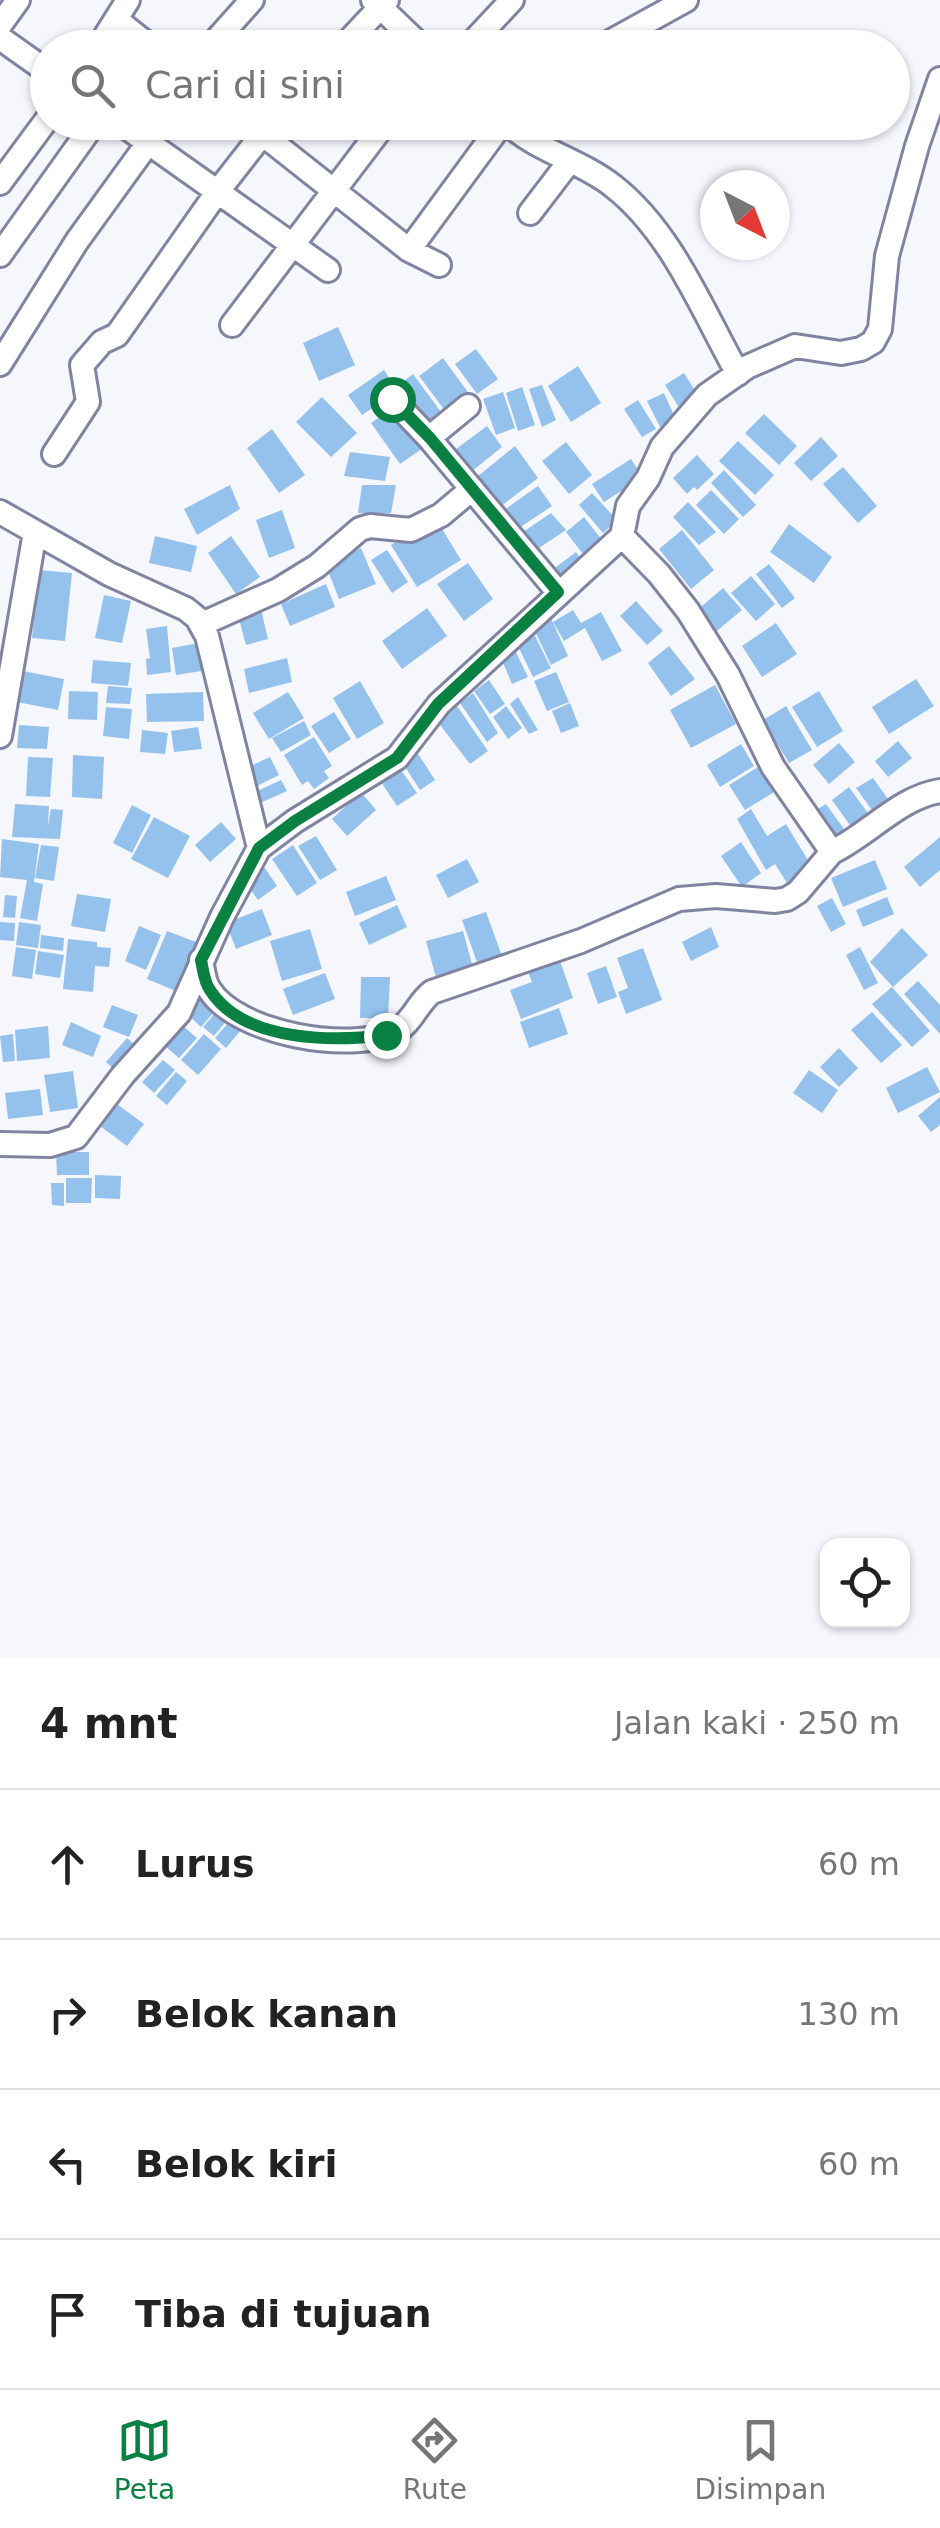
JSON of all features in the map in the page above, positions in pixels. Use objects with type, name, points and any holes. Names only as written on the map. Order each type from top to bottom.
[{"type":"street","points":[[0,25],[18,0]]},
{"type":"street","points":[[225,30],[252,0]]},
{"type":"street","points":[[484,30],[512,0]]},
{"type":"street","points":[[632,30],[686,0]]},
{"type":"street","points":[[357,30],[380,2],[406,30]]},
{"type":"street","points":[[122,10],[138,30]]},
{"type":"street","points":[[0,38],[30,59]]},
{"type":"street","points":[[0,1144],[50,1145],[76,1137],[123,1075],[179,1013],[201,960],[259,848],[397,758],[438,704],[622,536],[628,506],[648,478],[662,446],[707,395],[738,374],[796,346],[841,353],[874,342],[880,329],[887,256],[916,146],[940,79]]},
{"type":"street","points":[[0,184],[32,140]]},
{"type":"street","points":[[0,255],[82,140]]},
{"type":"street","points":[[0,364],[142,140]]},
{"type":"street","points":[[154,140],[328,270]]},
{"type":"street","points":[[54,454],[88,402],[82,365],[102,342],[117,334],[251,140]]},
{"type":"street","points":[[276,140],[409,250],[439,265]]},
{"type":"street","points":[[232,324],[372,140]]},
{"type":"street","points":[[409,250],[495,140]]},
{"type":"street","points":[[527,140],[612,186],[665,240],[738,374]]},
{"type":"street","points":[[530,212],[569,162]]},
{"type":"street","points":[[392,399],[430,438],[558,592]]},
{"type":"street","points":[[430,438],[468,406]]},
{"type":"street","points":[[202,624],[278,590],[318,566],[360,529],[370,526],[411,530],[441,515],[472,490]]},
{"type":"street","points":[[0,512],[109,574],[157,598],[179,604],[202,624],[259,848]]},
{"type":"street","points":[[0,736],[35,532]]},
{"type":"street","points":[[622,536],[688,610],[728,675],[772,767],[832,852]]},
{"type":"street","points":[[201,960],[208,988],[221,1003],[262,1027],[316,1040],[386,1035],[404,1026],[422,999],[432,992],[581,942],[679,899],[787,899],[798,892],[832,852],[856,841],[912,800],[940,791]]},
{"type":"building","points":[[338,327],[355,365],[319,381],[303,343]]},
{"type":"building","points":[[476,349],[498,379],[477,394],[455,364]]},
{"type":"building","points":[[443,358],[470,395],[446,412],[419,376]]},
{"type":"building","points":[[578,366],[601,403],[571,422],[548,386]]},
{"type":"building","points":[[384,370],[398,391],[362,415],[348,395]]},
{"type":"building","points":[[684,373],[699,397],[680,409],[665,385]]},
{"type":"building","points":[[413,374],[444,416],[427,428],[398,386]]},
{"type":"building","points":[[542,385],[556,420],[542,427],[529,389]]},
{"type":"building","points":[[522,387],[535,425],[518,431],[506,393]]},
{"type":"building","points":[[503,392],[515,428],[496,435],[483,399]]},
{"type":"building","points":[[664,393],[676,420],[660,427],[647,401]]},
{"type":"building","points":[[322,397],[357,433],[331,457],[296,422]]},
{"type":"building","points":[[638,400],[656,429],[642,437],[624,409]]},
{"type":"building","points":[[394,407],[423,448],[400,464],[371,423]]},
{"type":"building","points":[[764,414],[797,446],[779,465],[745,433]]},
{"type":"building","points":[[487,426],[502,447],[466,476],[448,455]]},
{"type":"building","points":[[272,429],[305,475],[279,493],[247,448]]},
{"type":"building","points":[[821,437],[838,456],[811,481],[794,463]]},
{"type":"building","points":[[738,441],[774,475],[755,495],[719,461]]},
{"type":"building","points":[[566,442],[592,475],[569,494],[542,461]]},
{"type":"building","points":[[515,446],[538,478],[496,510],[472,481]]},
{"type":"building","points":[[350,452],[390,457],[385,481],[344,476]]},
{"type":"building","points":[[697,455],[714,474],[687,494],[673,478]]},
{"type":"building","points":[[631,459],[643,477],[604,502],[592,484]]},
{"type":"building","points":[[843,467],[877,506],[858,523],[823,484]]},
{"type":"building","points":[[724,470],[756,505],[743,517],[711,483]]},
{"type":"building","points":[[230,485],[240,509],[197,535],[184,509]]},
{"type":"building","points":[[362,485],[396,485],[391,513],[358,513]]},
{"type":"building","points":[[538,486],[552,506],[513,532],[500,513]]},
{"type":"building","points":[[711,490],[739,519],[724,534],[696,505]]},
{"type":"building","points":[[592,493],[617,520],[603,533],[579,505]]},
{"type":"building","points":[[688,502],[716,532],[699,545],[673,517]]},
{"type":"building","points":[[282,510],[295,548],[269,558],[256,520]]},
{"type":"building","points":[[551,513],[566,530],[530,554],[517,536]]},
{"type":"building","points":[[584,517],[602,540],[583,554],[566,532]]},
{"type":"building","points":[[439,524],[461,560],[417,587],[391,545],[408,535],[412,541]]},
{"type":"building","points":[[789,524],[832,557],[814,583],[770,552]]},
{"type":"building","points":[[682,530],[714,570],[691,589],[659,549]]},
{"type":"building","points":[[155,536],[197,546],[191,572],[149,563]]},
{"type":"building","points":[[231,536],[260,577],[236,594],[208,553]]},
{"type":"building","points":[[361,548],[376,584],[339,599],[325,563]]},
{"type":"building","points":[[387,550],[408,582],[392,593],[371,560]]},
{"type":"building","points":[[576,552],[584,562],[559,580],[552,570]]},
{"type":"building","points":[[468,563],[493,599],[464,621],[437,584]]},
{"type":"building","points":[[769,564],[795,598],[782,608],[756,574]]},
{"type":"building","points":[[39,570],[72,573],[65,641],[32,638]]},
{"type":"building","points":[[751,576],[775,604],[756,621],[731,593]]},
{"type":"building","points":[[326,584],[335,607],[290,626],[281,604]]},
{"type":"building","points":[[723,588],[742,610],[713,634],[695,612]]},
{"type":"building","points":[[104,595],[131,601],[122,643],[95,638]]},
{"type":"building","points":[[636,601],[663,631],[647,645],[620,616]]},
{"type":"building","points":[[427,608],[447,636],[402,669],[382,641]]},
{"type":"building","points":[[261,609],[268,639],[246,645],[238,615]]},
{"type":"building","points":[[573,610],[581,623],[601,612],[622,651],[602,661],[585,628],[564,641],[553,622]]},
{"type":"building","points":[[550,616],[568,656],[551,665],[532,625]]},
{"type":"building","points":[[776,623],[797,654],[762,677],[742,646]]},
{"type":"building","points":[[167,626],[171,672],[147,675],[146,659],[150,658],[146,629]]},
{"type":"building","points":[[534,634],[551,668],[533,677],[516,642]]},
{"type":"building","points":[[204,642],[208,670],[176,675],[172,648]]},
{"type":"building","points":[[512,644],[528,677],[512,684],[498,651]]},
{"type":"building","points":[[669,646],[695,679],[671,696],[648,663]]},
{"type":"building","points":[[287,658],[292,682],[249,693],[244,669]]},
{"type":"building","points":[[93,660],[131,663],[128,686],[91,683]]},
{"type":"building","points":[[23,671],[64,679],[58,710],[17,702]]},
{"type":"building","points":[[556,672],[569,702],[547,711],[534,681]]},
{"type":"building","points":[[916,679],[934,706],[889,734],[872,707]]},
{"type":"building","points":[[489,680],[505,704],[490,714],[474,691]]},
{"type":"building","points":[[360,681],[384,723],[357,739],[333,698]]},
{"type":"building","points":[[715,685],[736,724],[691,748],[670,710]]},
{"type":"building","points":[[108,686],[132,688],[130,704],[106,703]]},
{"type":"building","points":[[69,691],[98,692],[97,720],[68,719]]},
{"type":"building","points":[[819,691],[843,731],[817,747],[792,707]]},
{"type":"building","points":[[203,692],[204,721],[147,722],[146,694]]},
{"type":"building","points":[[288,692],[304,718],[269,739],[253,713]]},
{"type":"building","points":[[473,693],[498,733],[487,742],[460,703]]},
{"type":"building","points":[[518,697],[538,730],[529,734],[510,704]]},
{"type":"building","points":[[570,703],[579,726],[561,733],[552,711]]},
{"type":"building","points":[[457,706],[488,751],[470,764],[437,721]]},
{"type":"building","points":[[506,706],[522,728],[508,739],[493,717]]},
{"type":"building","points":[[786,706],[812,750],[789,763],[763,720]]},
{"type":"building","points":[[106,707],[132,709],[129,739],[103,736]]},
{"type":"building","points":[[334,712],[351,739],[329,753],[311,726]]},
{"type":"building","points":[[304,721],[311,735],[281,752],[272,738]]},
{"type":"building","points":[[19,725],[49,727],[47,749],[17,748]]},
{"type":"building","points":[[198,727],[202,749],[174,752],[171,731]]},
{"type":"building","points":[[142,730],[168,733],[165,754],[140,752]]},
{"type":"building","points":[[314,737],[332,766],[324,771],[329,778],[314,789],[308,781],[302,785],[284,755]]},
{"type":"building","points":[[898,741],[912,758],[888,777],[875,761]]},
{"type":"building","points":[[839,743],[855,762],[829,784],[813,765]]},
{"type":"building","points":[[741,744],[754,766],[720,787],[707,765]]},
{"type":"building","points":[[415,749],[435,780],[420,790],[400,759]]},
{"type":"building","points":[[73,755],[104,757],[102,799],[72,797]]},
{"type":"building","points":[[28,757],[53,758],[50,797],[26,796]]},
{"type":"building","points":[[270,757],[279,775],[255,787],[246,768]]},
{"type":"building","points":[[394,760],[417,793],[397,806],[375,773]]},
{"type":"building","points":[[758,767],[774,792],[745,810],[729,785]]},
{"type":"building","points":[[873,778],[893,806],[877,817],[856,788]]},
{"type":"building","points":[[281,780],[287,791],[260,803],[255,792]]},
{"type":"building","points":[[849,787],[875,823],[857,835],[832,800]]},
{"type":"building","points":[[361,792],[376,810],[347,836],[332,819]]},
{"type":"building","points":[[15,804],[49,806],[48,826],[51,809],[63,810],[60,839],[12,837]]},
{"type":"building","points":[[826,804],[849,836],[837,845],[812,813]]},
{"type":"building","points":[[132,805],[151,815],[132,853],[113,843]]},
{"type":"building","points":[[751,809],[767,836],[786,824],[814,870],[789,886],[775,864],[766,870],[737,819]]},
{"type":"building","points":[[154,817],[190,836],[168,878],[131,859]]},
{"type":"building","points":[[221,822],[236,839],[210,862],[195,845]]},
{"type":"building","points":[[316,836],[337,870],[320,880],[298,846]]},
{"type":"building","points":[[940,837],[940,870],[920,887],[904,867]]},
{"type":"building","points":[[2,839],[39,844],[34,882],[43,884],[37,921],[20,918],[27,880],[0,877]]},
{"type":"building","points":[[741,842],[761,873],[742,887],[721,856]]},
{"type":"building","points":[[41,845],[59,847],[54,881],[35,878]]},
{"type":"building","points":[[293,845],[317,883],[297,896],[272,859]]},
{"type":"building","points":[[467,859],[479,882],[448,898],[436,875]]},
{"type":"building","points":[[875,860],[887,889],[843,907],[831,878]]},
{"type":"building","points":[[265,868],[277,886],[258,900],[245,882]]},
{"type":"building","points":[[386,876],[396,900],[355,916],[346,892]]},
{"type":"building","points":[[77,894],[111,899],[105,932],[71,926]]},
{"type":"building","points":[[5,895],[17,896],[15,918],[3,917]]},
{"type":"building","points":[[887,897],[894,914],[863,927],[856,910]]},
{"type":"building","points":[[832,898],[846,924],[831,932],[817,906]]},
{"type":"building","points":[[397,905],[407,927],[369,945],[359,923]]},
{"type":"building","points":[[262,909],[272,935],[236,949],[226,923]]},
{"type":"building","points":[[486,912],[502,956],[478,965],[462,920]]},
{"type":"building","points":[[0,922],[15,923],[14,941],[0,940]]},
{"type":"building","points":[[19,922],[41,925],[38,948],[16,945]]},
{"type":"building","points":[[139,926],[161,935],[146,970],[125,961]]},
{"type":"building","points":[[711,927],[719,947],[691,961],[682,942]]},
{"type":"building","points":[[902,928],[928,955],[893,987],[870,962]]},
{"type":"building","points":[[310,929],[322,969],[282,981],[270,941]]},
{"type":"building","points":[[167,931],[196,942],[176,991],[147,979]]},
{"type":"building","points":[[463,931],[475,975],[438,985],[426,941]]},
{"type":"building","points":[[41,935],[64,938],[63,951],[40,948]]},
{"type":"building","points":[[68,939],[97,942],[97,947],[111,948],[109,967],[95,966],[93,992],[63,989]]},
{"type":"building","points":[[16,947],[36,950],[32,979],[12,976]]},
{"type":"building","points":[[860,947],[878,983],[864,990],[846,955]]},
{"type":"building","points":[[643,948],[662,1000],[626,1014],[618,992],[628,988],[617,958]]},
{"type":"building","points":[[38,951],[64,955],[60,978],[35,974]]},
{"type":"building","points":[[560,961],[573,998],[521,1019],[510,990],[532,982],[528,972]]},
{"type":"building","points":[[606,966],[617,997],[598,1004],[587,973]]},
{"type":"building","points":[[325,973],[335,999],[293,1015],[283,989]]},
{"type":"building","points":[[361,977],[390,977],[388,1018],[360,1018]]},
{"type":"building","points":[[918,981],[940,1005],[940,1034],[904,994]]},
{"type":"building","points":[[892,987],[930,1031],[912,1047],[872,1004]]},
{"type":"building","points":[[196,995],[215,1011],[201,1027],[183,1010]]},
{"type":"building","points":[[112,1005],[138,1015],[129,1037],[103,1027]]},
{"type":"building","points":[[559,1008],[568,1034],[529,1048],[520,1022]]},
{"type":"building","points":[[217,1011],[228,1019],[214,1036],[203,1027]]},
{"type":"building","points":[[872,1012],[902,1045],[881,1063],[851,1030]]},
{"type":"building","points":[[176,1020],[197,1038],[179,1058],[158,1040]]},
{"type":"building","points":[[71,1022],[101,1036],[93,1057],[62,1045]]},
{"type":"building","points":[[229,1022],[240,1031],[226,1048],[215,1038]]},
{"type":"building","points":[[48,1026],[50,1058],[17,1061],[15,1030]]},
{"type":"building","points":[[13,1034],[15,1061],[3,1062],[0,1036]]},
{"type":"building","points":[[204,1034],[221,1049],[198,1075],[181,1060]]},
{"type":"building","points":[[127,1038],[142,1051],[120,1075],[106,1062]]},
{"type":"building","points":[[839,1048],[858,1068],[839,1087],[820,1067]]},
{"type":"building","points":[[163,1060],[175,1070],[154,1093],[142,1082]]},
{"type":"building","points":[[927,1067],[940,1092],[898,1113],[886,1088]]},
{"type":"building","points":[[809,1070],[838,1090],[822,1113],[793,1093]]},
{"type":"building","points":[[73,1071],[78,1108],[50,1112],[44,1075]]},
{"type":"building","points":[[176,1072],[187,1081],[167,1105],[156,1096]]},
{"type":"building","points":[[40,1089],[43,1115],[8,1119],[5,1093]]},
{"type":"building","points":[[940,1097],[940,1125],[931,1132],[918,1116]]},
{"type":"building","points":[[109,1098],[144,1124],[127,1146],[92,1120]]},
{"type":"building","points":[[56,1152],[89,1152],[89,1175],[57,1175]]},
{"type":"building","points":[[95,1175],[121,1176],[120,1199],[95,1198]]},
{"type":"building","points":[[66,1178],[92,1178],[91,1203],[66,1203]]},
{"type":"building","points":[[51,1183],[64,1183],[64,1206],[52,1205]]},
{"type":"route","points":[[386,1035],[316,1040],[262,1027],[221,1003],[208,988],[201,960],[259,848],[397,758],[438,704],[558,592],[430,438],[392,399]]}]
